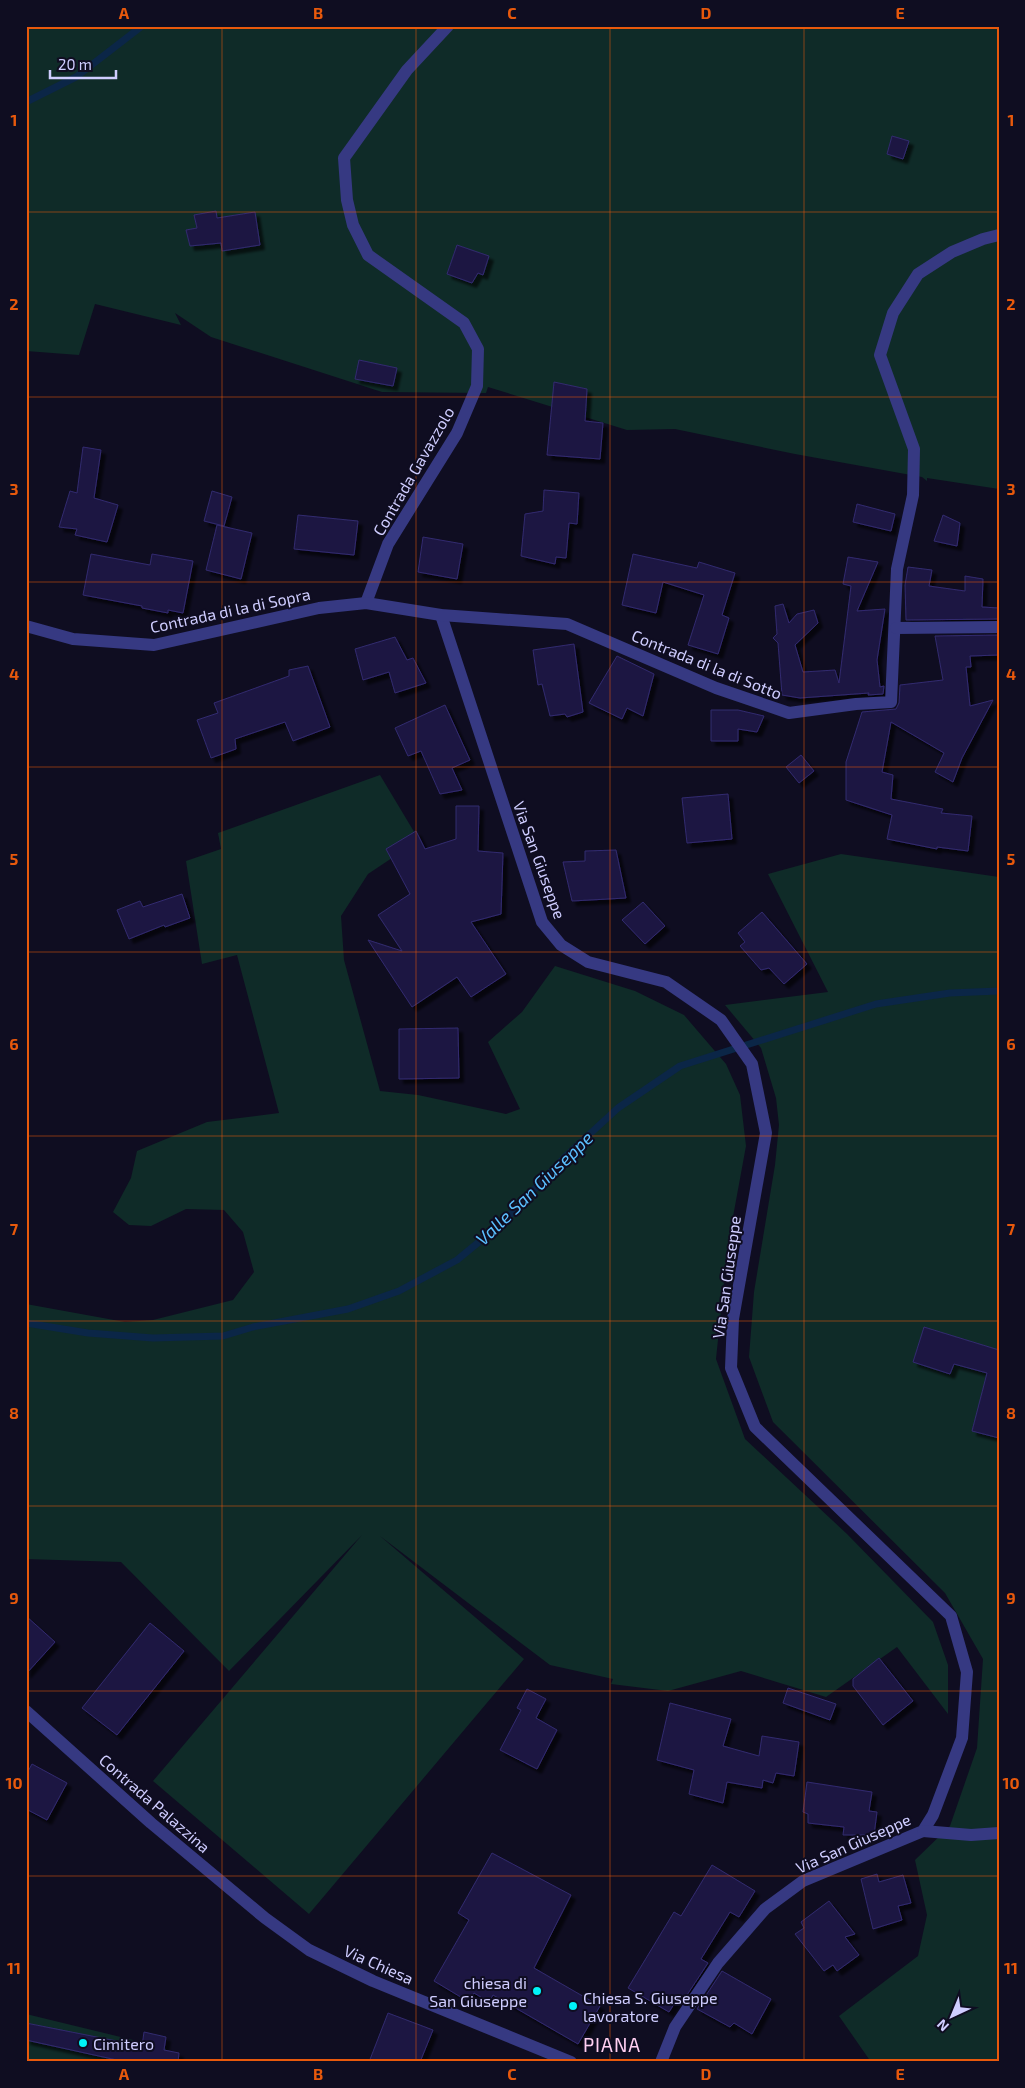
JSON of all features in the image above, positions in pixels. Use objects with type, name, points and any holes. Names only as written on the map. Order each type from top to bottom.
[{"type":"street","name":"Contrada Gavazzolo","points":[[366,604],[388,544],[456,433],[477,386],[478,349],[464,323],[368,255],[353,225],[346,200],[344,158],[407,70],[448,26]]},
{"type":"street","points":[[999,235],[983,239],[952,252],[918,274],[892,313],[880,355],[914,449],[913,495],[898,569],[896,628],[999,627]]},
{"type":"street","name":"Contrada di la di Sopra","points":[[26,626],[73,639],[154,645],[319,608],[366,604],[441,615]]},
{"type":"street","name":"Contrada di la di Sotto","points":[[441,615],[567,624],[716,688],[789,713],[856,704],[891,702],[896,628]]},
{"type":"street","name":"Via San Giuseppe","points":[[441,615],[542,922],[561,945],[588,962],[666,982],[721,1020],[752,1064],[766,1133],[733,1319],[731,1368],[756,1427],[951,1616],[967,1672],[962,1738],[933,1816],[923,1831],[803,1881],[765,1910],[718,1963],[675,2027],[661,2062]]},
{"type":"street","name":"Contrada Palazzina","points":[[26,1711],[152,1823],[265,1918]]},
{"type":"street","points":[[923,1831],[971,1835],[999,1834]]},
{"type":"street","name":"Via Chiesa","points":[[265,1918],[309,1950],[373,1981],[571,2062]]},
{"type":"green space","points":[[26,26],[999,26],[999,489],[927,478],[927,481],[922,477],[795,454],[675,429],[627,430],[488,387],[486,393],[382,392],[211,337],[175,313],[181,325],[95,304],[79,355],[26,351]]},
{"type":"green space","points":[[380,775],[419,840],[368,874],[341,916],[344,960],[380,1091],[418,1095],[506,1114],[520,1109],[488,1042],[522,1012],[555,966],[635,991],[684,1015],[726,1064],[740,1095],[746,1146],[728,1244],[716,1359],[745,1439],[847,1534],[933,1622],[948,1665],[948,1714],[897,1647],[826,1697],[741,1671],[668,1691],[611,1684],[613,1679],[550,1665],[380,1536],[524,1659],[309,1914],[153,1781],[362,1535],[229,1671],[121,1562],[26,1559],[26,1304],[125,1322],[153,1320],[233,1300],[254,1272],[243,1232],[224,1210],[186,1209],[151,1226],[129,1225],[113,1212],[131,1178],[137,1151],[207,1122],[279,1113],[237,955],[202,964],[186,861],[221,849],[218,833]]},
{"type":"green space","points":[[841,854],[999,877],[999,2062],[871,2062],[839,2016],[918,1956],[927,1915],[915,1860],[950,1826],[977,1748],[983,1659],[945,1593],[773,1422],[749,1357],[754,1292],[775,1165],[779,1125],[776,1098],[761,1048],[725,1005],[828,992],[768,874]]},
{"type":"green space","points":[[26,2014],[166,2048],[164,2062],[26,2062]]},
{"type":"building","points":[[892,136],[909,141],[903,159],[887,154]]},
{"type":"building","points":[[216,211],[217,218],[255,212],[260,245],[222,251],[221,243],[190,246],[186,230],[197,228],[194,215]]},
{"type":"building","points":[[457,245],[489,256],[483,275],[478,273],[472,283],[447,274]]},
{"type":"building","points":[[359,360],[397,368],[393,386],[355,379]]},
{"type":"building","points":[[554,382],[587,389],[585,421],[603,423],[600,459],[547,455]]},
{"type":"building","points":[[83,447],[101,450],[94,498],[118,505],[107,542],[75,535],[77,529],[59,527],[70,491],[77,493]]},
{"type":"building","points":[[544,490],[579,493],[577,524],[569,523],[566,558],[556,557],[555,564],[521,556],[525,514],[543,511]]},
{"type":"building","points":[[212,491],[232,497],[224,526],[204,521]]},
{"type":"building","points":[[857,504],[895,514],[891,531],[853,522]]},
{"type":"building","points":[[298,515],[358,521],[354,555],[294,549]]},
{"type":"building","points":[[943,515],[960,523],[957,546],[934,541]]},
{"type":"building","points":[[217,525],[252,533],[241,579],[206,570]]},
{"type":"building","points":[[423,537],[463,544],[457,579],[418,572]]},
{"type":"building","points":[[91,554],[150,565],[152,554],[193,561],[183,613],[168,610],[168,613],[83,595]]},
{"type":"building","points":[[633,554],[697,568],[699,562],[735,573],[722,615],[729,618],[718,654],[688,645],[704,595],[663,582],[656,613],[622,605]]},
{"type":"building","points":[[848,557],[878,562],[857,611],[885,609],[877,660],[880,687],[884,686],[883,694],[868,695],[869,693],[800,698],[782,695],[778,643],[773,638],[777,634],[775,606],[783,604],[789,623],[797,614],[814,610],[818,623],[795,645],[803,672],[835,670],[839,683],[851,586],[843,584]]},
{"type":"building","points":[[908,567],[932,570],[929,586],[965,591],[965,576],[983,579],[982,607],[999,608],[999,619],[906,620],[905,585]]},
{"type":"building","points":[[999,635],[999,655],[970,656],[971,667],[966,667],[970,706],[993,700],[962,758],[953,782],[935,772],[944,753],[891,722],[882,772],[893,775],[891,799],[943,809],[941,813],[972,816],[968,851],[937,847],[937,849],[887,839],[892,815],[846,800],[846,762],[862,712],[896,709],[899,703],[900,685],[943,680],[935,636]]},
{"type":"building","points":[[395,637],[407,660],[413,658],[426,683],[395,693],[389,672],[363,680],[355,649]]},
{"type":"building","points":[[574,644],[583,712],[567,717],[565,714],[550,716],[542,684],[538,685],[533,650]]},
{"type":"building","points":[[617,656],[654,674],[643,716],[627,708],[622,719],[589,703]]},
{"type":"building","points":[[308,666],[330,727],[293,741],[285,722],[235,739],[236,749],[211,758],[197,720],[218,713],[214,703],[289,676],[289,670]]},
{"type":"building","points":[[445,705],[470,760],[452,768],[462,790],[440,794],[421,751],[408,756],[395,728]]},
{"type":"building","points":[[711,710],[738,710],[764,716],[757,732],[738,729],[738,741],[711,741]]},
{"type":"building","points":[[801,755],[814,771],[799,783],[786,767]]},
{"type":"building","points":[[728,794],[732,839],[687,843],[682,798]]},
{"type":"building","points":[[456,806],[479,806],[478,851],[503,853],[501,914],[471,922],[506,974],[471,997],[457,977],[412,1007],[368,940],[402,951],[378,915],[410,894],[386,849],[416,831],[425,849],[456,839]]},
{"type":"building","points":[[616,850],[626,898],[572,901],[563,862],[585,861],[585,851]]},
{"type":"building","points":[[182,894],[190,918],[165,927],[164,925],[129,939],[117,910],[140,901],[143,907]]},
{"type":"building","points":[[643,902],[665,926],[645,944],[622,920]]},
{"type":"building","points":[[762,912],[807,964],[784,984],[769,968],[761,970],[740,946],[745,942],[738,933]]},
{"type":"building","points":[[458,1028],[459,1078],[399,1079],[399,1029]]},
{"type":"building","points":[[924,1327],[999,1350],[999,1438],[972,1431],[987,1373],[954,1364],[950,1374],[913,1362]]},
{"type":"building","points":[[26,1616],[55,1642],[26,1674]]},
{"type":"building","points":[[150,1623],[184,1651],[117,1735],[82,1708]]},
{"type":"building","points":[[879,1658],[913,1701],[883,1725],[853,1686],[853,1679]]},
{"type":"building","points":[[788,1688],[836,1704],[830,1720],[783,1703]]},
{"type":"building","points":[[527,1689],[546,1699],[536,1718],[557,1730],[537,1769],[500,1750],[521,1710],[517,1708]]},
{"type":"building","points":[[670,1703],[731,1719],[723,1746],[759,1756],[762,1736],[799,1742],[794,1776],[776,1773],[773,1783],[763,1780],[762,1788],[727,1782],[723,1803],[689,1794],[694,1770],[657,1760]]},
{"type":"building","points":[[32,1764],[67,1783],[47,1820],[26,1809],[26,1775]]},
{"type":"building","points":[[807,1782],[872,1792],[869,1811],[877,1812],[874,1835],[843,1835],[844,1827],[808,1823],[808,1814],[803,1812]]},
{"type":"building","points":[[492,1853],[571,1895],[534,1968],[600,2006],[578,2044],[493,1995],[489,2002],[474,1993],[469,2002],[434,1981],[469,1920],[458,1913]]},
{"type":"building","points":[[712,1865],[755,1891],[739,1917],[730,1912],[701,1959],[708,1963],[683,2001],[678,1998],[669,2012],[628,1988],[674,1912],[681,1916]]},
{"type":"building","points":[[877,1874],[879,1882],[903,1875],[911,1903],[898,1906],[902,1920],[873,1929],[861,1879]]},
{"type":"building","points":[[829,1901],[855,1934],[845,1937],[859,1955],[837,1971],[833,1965],[824,1971],[795,1934],[804,1928],[801,1922]]},
{"type":"building","points":[[722,1971],[771,1999],[752,2034],[734,2023],[730,2027],[697,2009]]},
{"type":"building","points":[[388,2013],[433,2030],[420,2062],[369,2062]]},
{"type":"building","name":"Cimitero","points":[[26,2023],[142,2046],[144,2032],[166,2037],[164,2050],[179,2053],[178,2062],[126,2062],[26,2040]]},
{"type":"waterway","points":[[26,102],[76,77],[142,26]]},
{"type":"waterway","name":"Valle San Giuseppe","points":[[26,1323],[88,1333],[153,1338],[223,1336],[253,1327],[348,1309],[399,1291],[457,1260],[502,1223],[567,1155],[618,1108],[680,1066],[876,1004],[950,993],[999,991]]},
{"type":"place","name":"chiesa di San Giuseppe","points":[[537,1991]]},
{"type":"place","name":"Chiesa S. Giuseppe lavoratore","points":[[573,2006]]},
{"type":"place","name":"Cimitero","points":[[83,2043]]},
{"type":"district","name":"PIANA","points":[[612,2044]]}]
